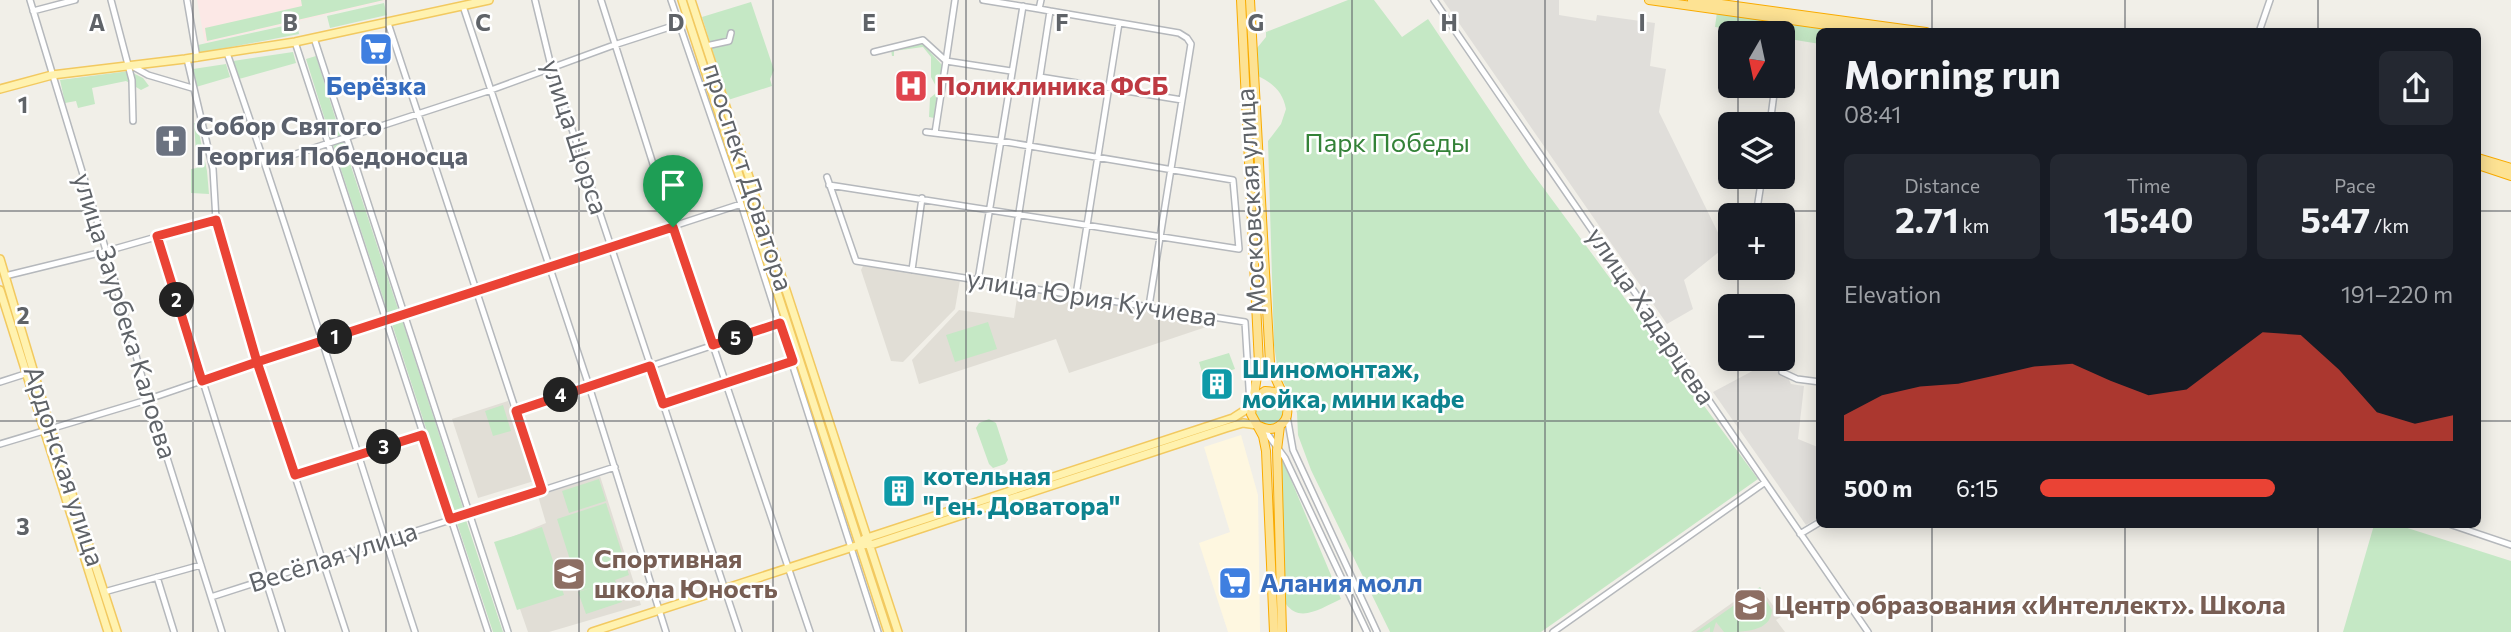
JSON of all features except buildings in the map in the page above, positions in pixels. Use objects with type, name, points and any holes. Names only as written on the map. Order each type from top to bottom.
[{"type":"highway","name":"Московская улица","points":[[1241,0],[1259,364],[1251,404]]},
{"type":"highway","name":"Московская улица","points":[[1250,0],[1270,363],[1288,407],[1287,416]]},
{"type":"highway","points":[[1649,0],[1850,28]]},
{"type":"highway","points":[[1692,0],[1897,28]]},
{"type":"highway","points":[[2481,159],[2511,168]]},
{"type":"highway","points":[[2481,166],[2511,176]]},
{"type":"highway","points":[[1280,426],[1268,429],[1260,426],[1253,420],[1251,404],[1265,391],[1276,392],[1283,397]]},
{"type":"highway","points":[[1282,632],[1278,445],[1280,426],[1287,416]]},
{"type":"highway","points":[[1260,426],[1266,451],[1274,632]]},
{"type":"main road","points":[[0,89],[52,75],[197,58],[295,42],[489,0]]},
{"type":"main road","name":"проспект Доватора","points":[[682,0],[888,632]]},
{"type":"main road","name":"проспект Доватора","points":[[691,0],[898,632]]},
{"type":"main road","name":"Ардонская улица","points":[[0,259],[47,429],[108,632]]},
{"type":"main road","name":"Ардонская улица","points":[[0,290],[25,374],[47,429],[117,632]]},
{"type":"main road","points":[[592,632],[1233,418],[1251,404]]},
{"type":"main road","points":[[956,512],[1226,428],[1243,424],[1260,426]]},
{"type":"street","name":"улица Заурбека Калоева","points":[[30,0],[149,399],[222,632]]},
{"type":"street","points":[[33,11],[75,0]]},
{"type":"street","points":[[111,0],[130,66],[133,121]]},
{"type":"street","points":[[187,0],[197,58]]},
{"type":"street","name":"улица Щорса","points":[[535,0],[552,68],[738,632]]},
{"type":"street","points":[[601,0],[673,227],[810,632]]},
{"type":"street","name":"проспект Доватора","points":[[671,0],[793,361],[878,632]]},
{"type":"street","points":[[935,133],[955,0]]},
{"type":"street","points":[[982,0],[1179,33],[1190,40],[1149,306]]},
{"type":"street","points":[[1039,9],[1041,0]]},
{"type":"street","name":"улица Хадарцева","points":[[1434,0],[1868,632]]},
{"type":"street","points":[[2260,28],[2270,0]]},
{"type":"street","points":[[463,6],[589,386],[666,632]]},
{"type":"street","points":[[978,280],[1023,6]]},
{"type":"street","points":[[1008,284],[1050,11]]},
{"type":"street","points":[[388,23],[542,490]]},
{"type":"street","points":[[1076,295],[1119,23]]},
{"type":"street","points":[[265,164],[491,90],[679,24]]},
{"type":"street","points":[[706,46],[729,41],[731,33]]},
{"type":"street","points":[[314,38],[508,632]]},
{"type":"street","points":[[874,52],[923,40],[946,61],[1011,71]]},
{"type":"street","points":[[295,42],[488,632]]},
{"type":"street","points":[[227,53],[415,632]]},
{"type":"street","points":[[187,59],[213,169],[216,220],[257,362],[346,632]]},
{"type":"street","points":[[130,66],[148,75],[192,88]]},
{"type":"street","points":[[1040,77],[1182,100]]},
{"type":"street","points":[[827,177],[829,185],[1239,249],[1233,180],[1000,141],[926,132]]},
{"type":"street","name":"улица Юрия Кучиева","points":[[829,185],[856,261],[1245,322],[1251,404]]},
{"type":"street","points":[[912,270],[922,198]]},
{"type":"street","points":[[0,444],[149,399],[741,204]]},
{"type":"street","points":[[3,277],[216,220]]},
{"type":"street","points":[[157,236],[282,632]]},
{"type":"street","points":[[516,411],[780,323]]},
{"type":"street","points":[[663,404],[793,361]]},
{"type":"street","points":[[1782,372],[1797,379],[1816,381]]},
{"type":"street","points":[[0,382],[25,374]]},
{"type":"street","points":[[1287,416],[1293,450],[1377,632]]},
{"type":"street","points":[[1260,426],[1278,445],[1286,459],[1367,632]]},
{"type":"street","points":[[295,475],[422,435]]},
{"type":"street","name":"Весёлая улица","points":[[211,597],[615,467]]},
{"type":"street","points":[[1553,632],[1764,483]]},
{"type":"street","points":[[1800,534],[1816,524]]},
{"type":"street","points":[[2461,528],[2511,545]]},
{"type":"street","points":[[104,592],[201,565]]},
{"type":"street","points":[[157,577],[174,632]]},
{"type":"shaded area","points":[[197,0],[388,0],[205,43]]},
{"type":"shaded area","points":[[1443,0],[1559,0],[1559,15],[1596,21],[1597,15],[1655,23],[1650,66],[1666,69],[1659,112],[1718,233],[1718,253],[1684,280],[1693,309],[1667,324]]},
{"type":"shaded area","points":[[863,266],[960,280],[955,309],[903,362],[891,361],[861,270]]},
{"type":"shaded area","points":[[1018,291],[1213,320],[1215,324],[1069,373],[1056,339],[919,384],[912,360],[959,310],[1014,318]]},
{"type":"shaded area","points":[[1752,371],[1785,371],[1791,384],[1804,386],[1798,439],[1816,446],[1816,519],[1806,525],[1713,392]]},
{"type":"shaded area","points":[[508,401],[534,481],[478,498],[452,419]]},
{"type":"shaded area","points":[[1241,435],[1258,495],[1260,632],[1228,632],[1199,543],[1230,532],[1204,447]]},
{"type":"shaded area","name":"Спортивная школа Юность","points":[[600,476],[641,605],[549,632],[528,632],[497,543],[546,523],[538,496]]},
{"type":"shaded area","name":"Центр образования «Интеллект». Школа","points":[[1760,587],[1781,617],[1776,620],[1785,632],[1691,632],[1749,591],[1752,593]]},
{"type":"green space","points":[[301,0],[384,0],[207,41],[205,28],[302,6]]},
{"type":"green space","name":"Парк Победы","points":[[1348,0],[1374,0],[1402,37],[1428,19],[1528,167],[1758,479],[1541,632],[1390,632],[1311,470],[1298,435],[1297,413],[1293,400],[1278,372],[1274,345],[1268,141],[1281,124],[1286,109],[1277,89],[1258,76],[1257,48],[1266,37],[1266,32]]},
{"type":"green space","points":[[751,2],[774,70],[770,79],[772,86],[728,100],[702,17]]},
{"type":"green space","points":[[384,3],[387,15],[330,28],[327,16]]},
{"type":"green space","points":[[1717,12],[1773,21],[1718,21],[1718,27],[1715,27]]},
{"type":"green space","points":[[297,23],[299,34],[200,53],[198,45]]},
{"type":"green space","points":[[1796,24],[1826,28],[1816,28],[1816,43],[1796,40]]},
{"type":"green space","points":[[921,42],[942,65],[934,118],[929,117],[930,98],[937,88],[931,77],[931,57],[923,47],[894,51],[892,56],[891,50]]},
{"type":"green space","points":[[293,52],[296,63],[239,79],[233,61]]},
{"type":"green space","points":[[316,56],[341,136],[331,139],[306,59]]},
{"type":"green space","points":[[226,64],[230,77],[196,87],[193,69]]},
{"type":"green space","points":[[129,71],[143,78],[149,86],[141,90],[126,81],[92,88],[95,104],[78,108],[76,101],[65,103],[60,80]]},
{"type":"green space","points":[[194,123],[197,123],[209,194],[191,193],[191,169],[197,168]]},
{"type":"green space","points":[[343,142],[399,312],[389,316],[333,145]]},
{"type":"green space","points":[[402,320],[464,511],[454,514],[392,324]]},
{"type":"green space","points":[[988,322],[997,349],[955,362],[946,335]]},
{"type":"green space","points":[[1229,353],[1235,369],[1204,379],[1199,362]]},
{"type":"green space","points":[[1269,396],[1279,400],[1283,410],[1279,420],[1269,424],[1259,420],[1255,410],[1259,400]]},
{"type":"green space","points":[[503,405],[511,431],[493,436],[485,411]]},
{"type":"green space","points":[[989,419],[996,423],[1008,460],[1005,464],[993,468],[989,464],[976,428],[979,423]]},
{"type":"green space","points":[[1281,456],[1341,599],[1312,612],[1298,613],[1286,604]]},
{"type":"green space","points":[[599,479],[606,501],[569,513],[562,491]]},
{"type":"green space","points":[[606,503],[629,575],[615,580],[622,602],[586,614],[578,592],[598,586],[580,591],[557,519]]},
{"type":"green space","points":[[466,520],[503,632],[493,632],[457,523]]},
{"type":"green space","points":[[542,527],[564,595],[517,610],[494,542]]},
{"type":"green space","points":[[2373,528],[2407,528],[2511,561],[2511,632],[2343,632]]},
{"type":"green space","name":"Центр образования «Интеллект». Школа","points":[[1760,587],[1762,591],[1757,595],[1766,600],[1772,610],[1767,623],[1747,631],[1724,632],[1716,622],[1713,632],[1710,632],[1710,627],[1696,632]]},
{"type":"place","name":"Берёзка","points":[[376,49]]},
{"type":"place","name":"Поликлиника ФСБ","points":[[911,86]]},
{"type":"place","name":"Собор Святого Георгия Победоносца","points":[[171,141]]},
{"type":"place","name":"Шиномонтаж, мойка, мини кафе","points":[[1217,384]]},
{"type":"place","name":"котельная \"Ген. Доватора\"","points":[[899,491]]},
{"type":"place","name":"Спортивная школа Юность","points":[[569,574]]},
{"type":"place","name":"Алания молл","points":[[1235,583]]},
{"type":"place","name":"Центр образования «Интеллект». Школа","points":[[1750,605]]},
{"type":"route","points":[[673,227],[257,362],[216,220],[157,236],[202,381],[257,362],[295,475],[422,435],[450,519],[542,490],[516,411],[650,366],[663,404],[793,361],[780,323],[713,345],[673,227]]}]
